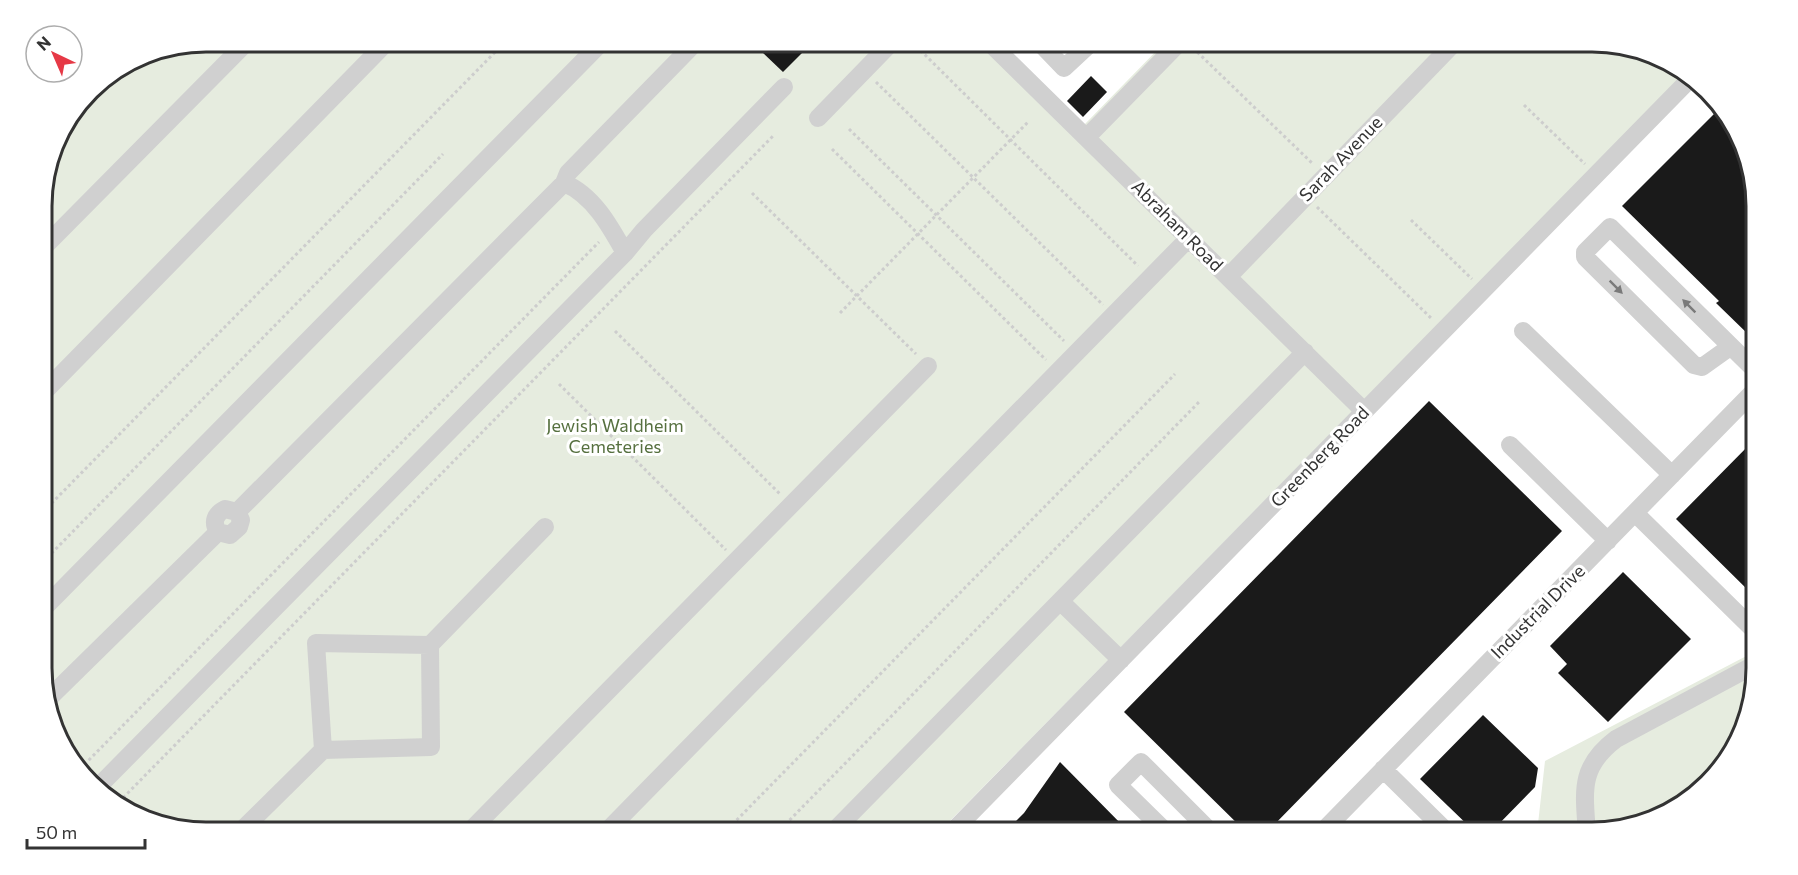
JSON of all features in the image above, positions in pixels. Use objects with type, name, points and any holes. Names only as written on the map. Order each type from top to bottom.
[{"type":"street","points":[[53,238],[237,52]]},
{"type":"street","points":[[53,383],[377,52]]},
{"type":"street","points":[[52,600],[592,52]]},
{"type":"street","points":[[55,693],[218,532],[230,535],[237,530],[241,520],[237,512],[564,183],[568,173],[686,52]]},
{"type":"street","points":[[818,118],[882,52]]},
{"type":"street","name":"Abraham Road","points":[[999,52],[1364,411]]},
{"type":"street","points":[[1048,52],[1064,69],[1082,52]]},
{"type":"street","points":[[1087,137],[1170,52]]},
{"type":"street","name":"Sarah Avenue","points":[[1228,277],[1445,52]]},
{"type":"street","name":"Greenberg Road","points":[[962,822],[1685,84]]},
{"type":"street","points":[[103,782],[625,253],[644,230],[783,87]]},
{"type":"street","points":[[564,183],[578,190],[589,201],[625,253]]},
{"type":"street","points":[[1730,347],[1702,367],[1694,365],[1585,257],[1585,252],[1610,227],[1746,362]]},
{"type":"street","points":[[616,822],[1189,238]]},
{"type":"street","points":[[1523,331],[1672,475]]},
{"type":"street","points":[[847,822],[1305,352]]},
{"type":"street","points":[[479,822],[928,366]]},
{"type":"street","name":"Industrial Drive","points":[[1332,822],[1746,399]]},
{"type":"street","points":[[1510,445],[1608,541]]},
{"type":"street","points":[[1635,513],[1746,622]]},
{"type":"street","points":[[250,822],[323,750],[431,747],[430,645],[545,527]]},
{"type":"street","points":[[1060,601],[1121,660]]},
{"type":"street","points":[[323,750],[316,643],[430,645]]},
{"type":"street","points":[[1587,822],[1586,779],[1589,767],[1605,747],[1746,669]]},
{"type":"street","points":[[1156,822],[1118,785],[1141,762],[1201,822]]},
{"type":"street","points":[[1383,769],[1437,822]]},
{"type":"path","points":[[52,502],[495,52]]},
{"type":"path","points":[[922,52],[1150,278]]},
{"type":"path","points":[[1198,52],[1326,175]]},
{"type":"path","points":[[864,71],[1113,315]]},
{"type":"path","points":[[1524,105],[1596,175]]},
{"type":"path","points":[[840,313],[1028,122]]},
{"type":"path","points":[[849,129],[1076,353]]},
{"type":"path","points":[[123,798],[774,135]]},
{"type":"path","points":[[832,149],[1058,371]]},
{"type":"path","points":[[52,553],[443,154]]},
{"type":"path","points":[[753,193],[928,366]]},
{"type":"path","points":[[1305,196],[1443,330]]},
{"type":"path","points":[[1411,220],[1483,290]]},
{"type":"path","points":[[85,764],[611,230]]},
{"type":"path","points":[[615,331],[792,505]]},
{"type":"path","points":[[735,822],[1175,374]]},
{"type":"path","points":[[560,384],[737,560]]},
{"type":"path","points":[[788,822],[1200,401]]},
{"type":"green space","name":"Jewish Waldheim Cemeteries","points":[[207,52],[1009,52],[1084,125],[1155,52],[1592,52],[1622,55],[1650,64],[1678,80],[949,822],[196,822],[176,820],[148,811],[113,791],[84,762],[64,727],[54,689],[52,668],[53,196],[55,176],[68,138],[78,121],[113,84],[138,68],[176,55]]},
{"type":"green space","points":[[1746,656],[1743,699],[1725,746],[1700,777],[1677,797],[1660,807],[1622,820],[1538,822],[1545,761]]},
{"type":"building","points":[[762,52],[803,52],[783,72]]},
{"type":"building","points":[[1091,76],[1107,92],[1083,117],[1067,101]]},
{"type":"building","points":[[1714,114],[1734,148],[1744,186],[1746,332],[1716,303],[1719,301],[1622,206]]},
{"type":"building","points":[[1429,401],[1562,531],[1277,822],[1236,822],[1124,712]]},
{"type":"building","points":[[1746,448],[1746,588],[1676,519]]},
{"type":"building","points":[[1623,572],[1691,639],[1608,722],[1558,673],[1567,664],[1550,646]]},
{"type":"building","points":[[1483,715],[1538,768],[1535,787],[1501,822],[1465,822],[1420,779]]},
{"type":"building","points":[[1060,762],[1119,822],[1015,822],[1024,813]]}]
